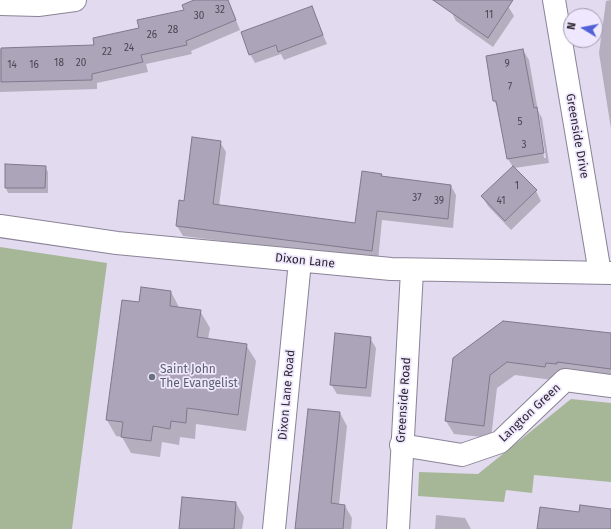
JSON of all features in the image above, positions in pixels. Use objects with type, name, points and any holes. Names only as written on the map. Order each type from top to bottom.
[{"type":"street","points":[[0,4],[38,5],[76,0]]},
{"type":"street","name":"Greenside Drive","points":[[554,0],[606,273]]},
{"type":"street","name":"Dixon Lane","points":[[0,226],[117,243],[412,271],[606,273]]},
{"type":"street","name":"Dixon Lane Road","points":[[274,529],[300,260]]},
{"type":"street","name":"Greenside Road","points":[[398,529],[401,445],[412,271]]},
{"type":"street","name":"Langton Green","points":[[401,445],[462,454],[500,442],[565,380],[611,386]]},
{"type":"green space","points":[[0,247],[107,263],[72,529],[0,529]]},
{"type":"green space","points":[[571,399],[611,403],[611,482],[534,475],[532,493],[506,490],[504,502],[418,496],[419,472],[478,474]]},
{"type":"building","points":[[194,0],[228,0],[236,20],[186,41],[187,45],[141,55],[143,62],[92,74],[92,80],[1,82],[1,48],[94,45],[93,38],[139,28],[137,20],[184,10],[182,5]]},
{"type":"building","points":[[433,0],[513,0],[488,38]]},
{"type":"building","points":[[312,6],[323,35],[278,52],[276,45],[249,55],[241,32]]},
{"type":"building","points":[[523,49],[534,108],[537,107],[544,153],[507,159],[496,101],[493,101],[486,56]]},
{"type":"building","points":[[192,137],[221,141],[213,204],[355,223],[362,171],[382,174],[381,176],[451,185],[448,219],[377,211],[372,251],[176,226],[179,200],[184,201]]},
{"type":"building","points":[[5,164],[46,166],[45,188],[5,188]]},
{"type":"building","points":[[513,166],[537,190],[505,221],[481,196]]},
{"type":"building","name":"Saint John The Evangelist","points":[[141,287],[171,291],[170,306],[201,310],[197,337],[247,344],[238,415],[187,408],[186,423],[171,421],[170,429],[153,426],[151,441],[121,437],[123,422],[106,420],[122,300],[139,302]]},
{"type":"building","points":[[503,321],[611,333],[611,369],[557,362],[557,364],[546,363],[545,367],[507,362],[490,375],[484,426],[445,421],[453,358]]},
{"type":"building","points":[[335,333],[371,337],[366,388],[330,385]]},
{"type":"building","points":[[308,409],[340,412],[331,503],[345,505],[343,529],[295,529]]},
{"type":"building","points":[[182,497],[236,502],[234,529],[179,529]]},
{"type":"building","points":[[580,505],[611,509],[611,529],[537,529],[540,507],[579,512]]},
{"type":"place","name":"Saint John The Evangelist","points":[[152,377]]}]
